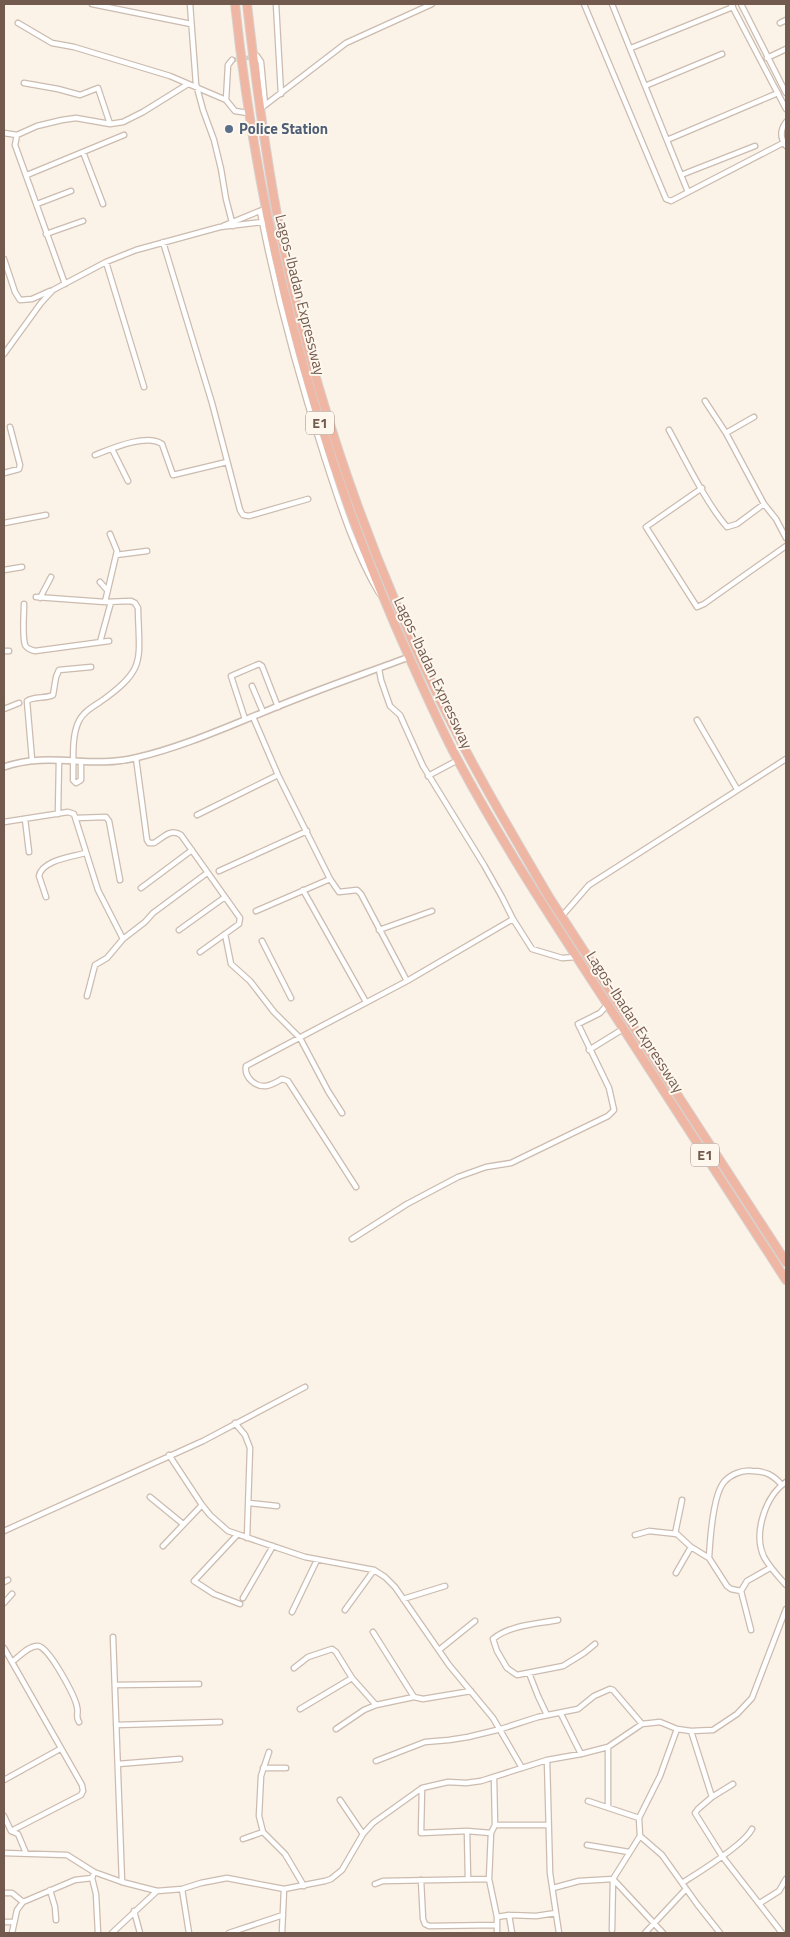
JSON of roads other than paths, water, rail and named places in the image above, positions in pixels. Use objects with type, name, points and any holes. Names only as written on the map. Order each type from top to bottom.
[{"type":"highway","name":"Lagos-Ibadan Expressway","points":[[235,4],[262,210],[297,346],[336,475],[375,579],[408,658],[458,760],[541,902],[786,1280]]},
{"type":"highway","name":"Lagos-Ibadan Expressway","points":[[248,4],[270,179],[296,303],[345,471],[384,575],[416,649],[463,746],[549,897],[786,1262]]},
{"type":"street","points":[[92,4],[191,24]]},
{"type":"street","points":[[190,4],[197,88],[214,140],[233,223]]},
{"type":"street","points":[[276,4],[280,94]]},
{"type":"street","points":[[262,107],[346,43],[432,4]]},
{"type":"street","points":[[584,4],[666,198],[670,201],[785,145],[781,132],[786,122]]},
{"type":"street","points":[[612,4],[688,192]]},
{"type":"street","points":[[741,4],[786,93]]},
{"type":"street","points":[[631,48],[732,5],[786,110]]},
{"type":"street","points":[[780,24],[786,20]]},
{"type":"street","points":[[18,23],[48,42],[74,47],[170,76],[226,100],[235,111],[248,112]]},
{"type":"street","points":[[761,60],[786,49]]},
{"type":"street","points":[[645,86],[722,54]]},
{"type":"street","points":[[257,56],[261,62],[262,107]]},
{"type":"street","points":[[226,100],[228,65],[232,60]]},
{"type":"street","points":[[24,83],[58,88],[80,94],[98,88],[110,124]]},
{"type":"street","points":[[4,133],[17,135],[37,126],[76,118],[110,124],[123,122],[188,84]]},
{"type":"street","points":[[667,140],[778,93]]},
{"type":"street","points":[[17,135],[15,145],[64,284]]},
{"type":"street","points":[[27,175],[124,135]]},
{"type":"street","points":[[681,175],[755,146]]},
{"type":"street","points":[[82,152],[103,204]]},
{"type":"street","points":[[37,204],[71,191]]},
{"type":"street","points":[[4,259],[15,292],[20,300],[32,299],[120,255],[233,223],[262,210]]},
{"type":"street","points":[[46,234],[83,221]]},
{"type":"street","points":[[233,223],[265,222]]},
{"type":"street","points":[[163,242],[243,515],[249,516],[308,499]]},
{"type":"street","points":[[106,262],[144,387]]},
{"type":"street","points":[[4,354],[41,303],[53,290]]},
{"type":"street","points":[[705,401],[726,433],[764,504],[776,519],[786,538]]},
{"type":"street","points":[[726,433],[754,416]]},
{"type":"street","points":[[4,473],[19,469],[20,466],[10,427]]},
{"type":"street","points":[[669,430],[702,488],[728,527],[737,524],[764,504]]},
{"type":"street","points":[[95,455],[130,443],[146,440],[158,442],[164,447],[174,475],[227,462]]},
{"type":"street","points":[[112,449],[128,481]]},
{"type":"street","points":[[702,488],[646,527],[697,607],[786,546]]},
{"type":"street","points":[[4,522],[46,514]]},
{"type":"street","points":[[105,602],[116,555],[115,546],[110,534]]},
{"type":"street","points":[[116,555],[147,551]]},
{"type":"street","points":[[4,570],[22,567]]},
{"type":"street","points":[[51,577],[38,597],[105,602],[131,601],[138,608],[138,663],[124,684],[114,693],[90,708],[78,722],[75,733],[73,780],[76,783],[81,780],[81,761]]},
{"type":"street","points":[[100,582],[108,590]]},
{"type":"street","points":[[100,642],[111,602]]},
{"type":"street","points":[[24,604],[24,637],[25,645],[28,649],[35,651],[109,641]]},
{"type":"street","points":[[4,767],[32,760],[108,762],[136,758],[180,744],[408,658]]},
{"type":"street","points":[[245,719],[231,676],[259,664],[262,666],[278,707]]},
{"type":"street","points":[[32,760],[27,701],[52,695],[59,670],[91,667]]},
{"type":"street","points":[[379,669],[380,680],[390,706],[400,714],[428,776],[489,873],[513,919],[532,949],[562,958],[576,957]]},
{"type":"street","points":[[252,686],[262,712]]},
{"type":"street","points":[[4,709],[19,703]]},
{"type":"street","points":[[253,717],[278,775],[330,879],[339,892],[357,890],[407,981]]},
{"type":"street","points":[[697,720],[737,789]]},
{"type":"street","points":[[136,758],[147,840],[149,843],[154,843],[170,833],[176,832],[181,835],[241,921],[200,952]]},
{"type":"street","points":[[562,916],[589,885],[786,759]]},
{"type":"street","points":[[58,814],[59,760]]},
{"type":"street","points":[[428,776],[458,760]]},
{"type":"street","points":[[197,815],[278,775]]},
{"type":"street","points":[[4,822],[68,812],[74,814],[98,890],[124,939]]},
{"type":"street","points":[[76,818],[106,817],[120,880]]},
{"type":"street","points":[[25,819],[29,852]]},
{"type":"street","points":[[219,871],[307,831]]},
{"type":"street","points":[[141,888],[192,850]]},
{"type":"street","points":[[46,896],[39,876],[43,868],[85,853]]},
{"type":"street","points":[[87,996],[95,965],[108,958],[124,939],[153,913],[207,872]]},
{"type":"street","points":[[256,911],[330,879]]},
{"type":"street","points":[[302,890],[366,1002]]},
{"type":"street","points":[[179,930],[225,897]]},
{"type":"street","points":[[379,930],[432,911]]},
{"type":"street","points":[[356,1187],[288,1081],[282,1079],[267,1086],[260,1086],[253,1082],[245,1072],[246,1066],[407,981],[513,919]]},
{"type":"street","points":[[225,934],[232,964],[250,981],[274,1012],[300,1038],[342,1113]]},
{"type":"street","points":[[262,940],[291,998]]},
{"type":"street","points":[[352,1240],[407,1204],[458,1177],[486,1167],[511,1164],[608,1116],[614,1110],[609,1088],[578,1024],[600,1012],[607,1005]]},
{"type":"street","points":[[589,1050],[624,1029]]},
{"type":"street","points":[[4,1531],[203,1441],[305,1387]]},
{"type":"street","points":[[235,1424],[245,1435],[250,1448],[247,1538]]},
{"type":"street","points":[[169,1455],[202,1505],[220,1525],[237,1535],[317,1560],[374,1570],[395,1587],[439,1650],[501,1729],[522,1768]]},
{"type":"street","points":[[709,1558],[711,1527],[718,1496],[724,1483],[733,1475],[744,1471],[765,1471],[784,1484],[772,1498],[764,1512],[760,1544],[763,1556],[770,1568],[786,1585]]},
{"type":"street","points":[[150,1497],[183,1524]]},
{"type":"street","points":[[676,1534],[682,1500]]},
{"type":"street","points":[[248,1503],[277,1506]]},
{"type":"street","points":[[163,1546],[202,1505]]},
{"type":"street","points":[[635,1535],[649,1531],[676,1534],[709,1558],[727,1586],[740,1591]]},
{"type":"street","points":[[237,1535],[194,1581],[214,1594],[240,1604]]},
{"type":"street","points":[[243,1598],[273,1546]]},
{"type":"street","points":[[676,1573],[691,1546]]},
{"type":"street","points":[[292,1612],[317,1560]]},
{"type":"street","points":[[740,1591],[747,1581],[770,1568]]},
{"type":"street","points":[[345,1610],[374,1570]]},
{"type":"street","points":[[403,1599],[445,1586]]},
{"type":"street","points":[[740,1591],[751,1630]]},
{"type":"street","points":[[4,1603],[12,1594]]},
{"type":"street","points":[[4,1853],[67,1855],[94,1872],[157,1891],[182,1889],[227,1878],[284,1889],[331,1879],[342,1870],[363,1834],[373,1823],[422,1788],[448,1782],[466,1783],[494,1778],[547,1760],[608,1747],[642,1724],[660,1722],[677,1729],[691,1731],[713,1730],[737,1714],[752,1698],[786,1609]]},
{"type":"street","points":[[558,1620],[520,1627],[498,1635],[493,1639],[497,1651],[511,1672],[517,1675],[563,1666],[595,1644]]},
{"type":"street","points":[[439,1650],[475,1621]]},
{"type":"street","points":[[373,1632],[414,1697]]},
{"type":"street","points":[[113,1636],[122,1882]]},
{"type":"street","points":[[12,1662],[30,1648],[41,1646],[61,1674],[78,1708],[76,1717],[79,1722]]},
{"type":"street","points":[[4,1648],[82,1785],[83,1791],[81,1795],[12,1831]]},
{"type":"street","points":[[294,1668],[308,1658],[332,1649],[336,1652],[352,1678],[376,1705]]},
{"type":"street","points":[[529,1673],[547,1715]]},
{"type":"street","points":[[300,1709],[352,1678]]},
{"type":"street","points":[[115,1685],[199,1684]]},
{"type":"street","points":[[376,1761],[425,1742],[449,1740],[501,1729],[530,1719],[581,1708],[594,1696],[610,1688],[642,1724]]},
{"type":"street","points":[[336,1729],[364,1710],[376,1705],[414,1697],[423,1698],[471,1691]]},
{"type":"street","points":[[560,1714],[581,1754]]},
{"type":"street","points":[[116,1725],[220,1722]]},
{"type":"street","points":[[612,1930],[613,1879],[640,1836],[639,1818],[660,1776],[677,1729]]},
{"type":"street","points":[[691,1731],[712,1797]]},
{"type":"street","points":[[608,1747],[608,1806]]},
{"type":"street","points":[[4,1780],[60,1749]]},
{"type":"street","points":[[269,1752],[263,1768],[259,1816],[263,1832],[285,1854],[304,1886]]},
{"type":"street","points":[[118,1764],[180,1759]]},
{"type":"street","points":[[547,1760],[550,1873],[559,1933]]},
{"type":"street","points":[[263,1768],[286,1768]]},
{"type":"street","points":[[494,1778],[496,1825],[491,1833],[489,1879],[497,1917],[497,1933]]},
{"type":"street","points":[[734,1784],[712,1797],[695,1813],[722,1856],[782,1933]]},
{"type":"street","points":[[422,1788],[421,1833],[491,1833]]},
{"type":"street","points":[[340,1800],[363,1834]]},
{"type":"street","points":[[588,1800],[639,1818]]},
{"type":"street","points":[[4,1816],[12,1831],[18,1834],[26,1853]]},
{"type":"street","points":[[496,1825],[548,1825]]},
{"type":"street","points":[[682,1883],[722,1856],[749,1834],[752,1829]]},
{"type":"street","points":[[243,1839],[263,1832]]},
{"type":"street","points":[[466,1832],[468,1879]]},
{"type":"street","points":[[640,1836],[662,1855],[720,1933]]},
{"type":"street","points":[[587,1845],[629,1852]]},
{"type":"street","points":[[94,1872],[92,1878],[96,1894],[98,1933]]},
{"type":"street","points":[[12,1933],[18,1906],[23,1902],[75,1880],[92,1878]]},
{"type":"street","points":[[375,1884],[421,1880],[489,1879]]},
{"type":"street","points":[[552,1888],[579,1882],[613,1879]]},
{"type":"street","points":[[613,1879],[663,1933]]},
{"type":"street","points":[[760,1903],[779,1891],[786,1879]]},
{"type":"street","points":[[421,1880],[422,1920],[425,1924],[429,1926],[497,1926]]},
{"type":"street","points":[[182,1889],[189,1933]]},
{"type":"street","points":[[282,1933],[284,1889]]},
{"type":"street","points":[[645,1933],[686,1889]]},
{"type":"street","points":[[50,1890],[55,1907],[56,1920]]},
{"type":"street","points":[[112,1933],[157,1891]]},
{"type":"street","points":[[4,1893],[12,1893],[23,1902]]},
{"type":"street","points":[[134,1911],[140,1933]]},
{"type":"street","points":[[497,1917],[509,1915],[536,1916],[556,1913]]},
{"type":"street","points":[[229,1933],[283,1915]]},
{"type":"street","points":[[509,1915],[512,1933]]},
{"type":"street","points":[[4,1922],[14,1922]]},
{"type":"tunnel","points":[[232,60],[253,57]]},
{"type":"place","name":"Police Station","points":[[229,129]]}]
